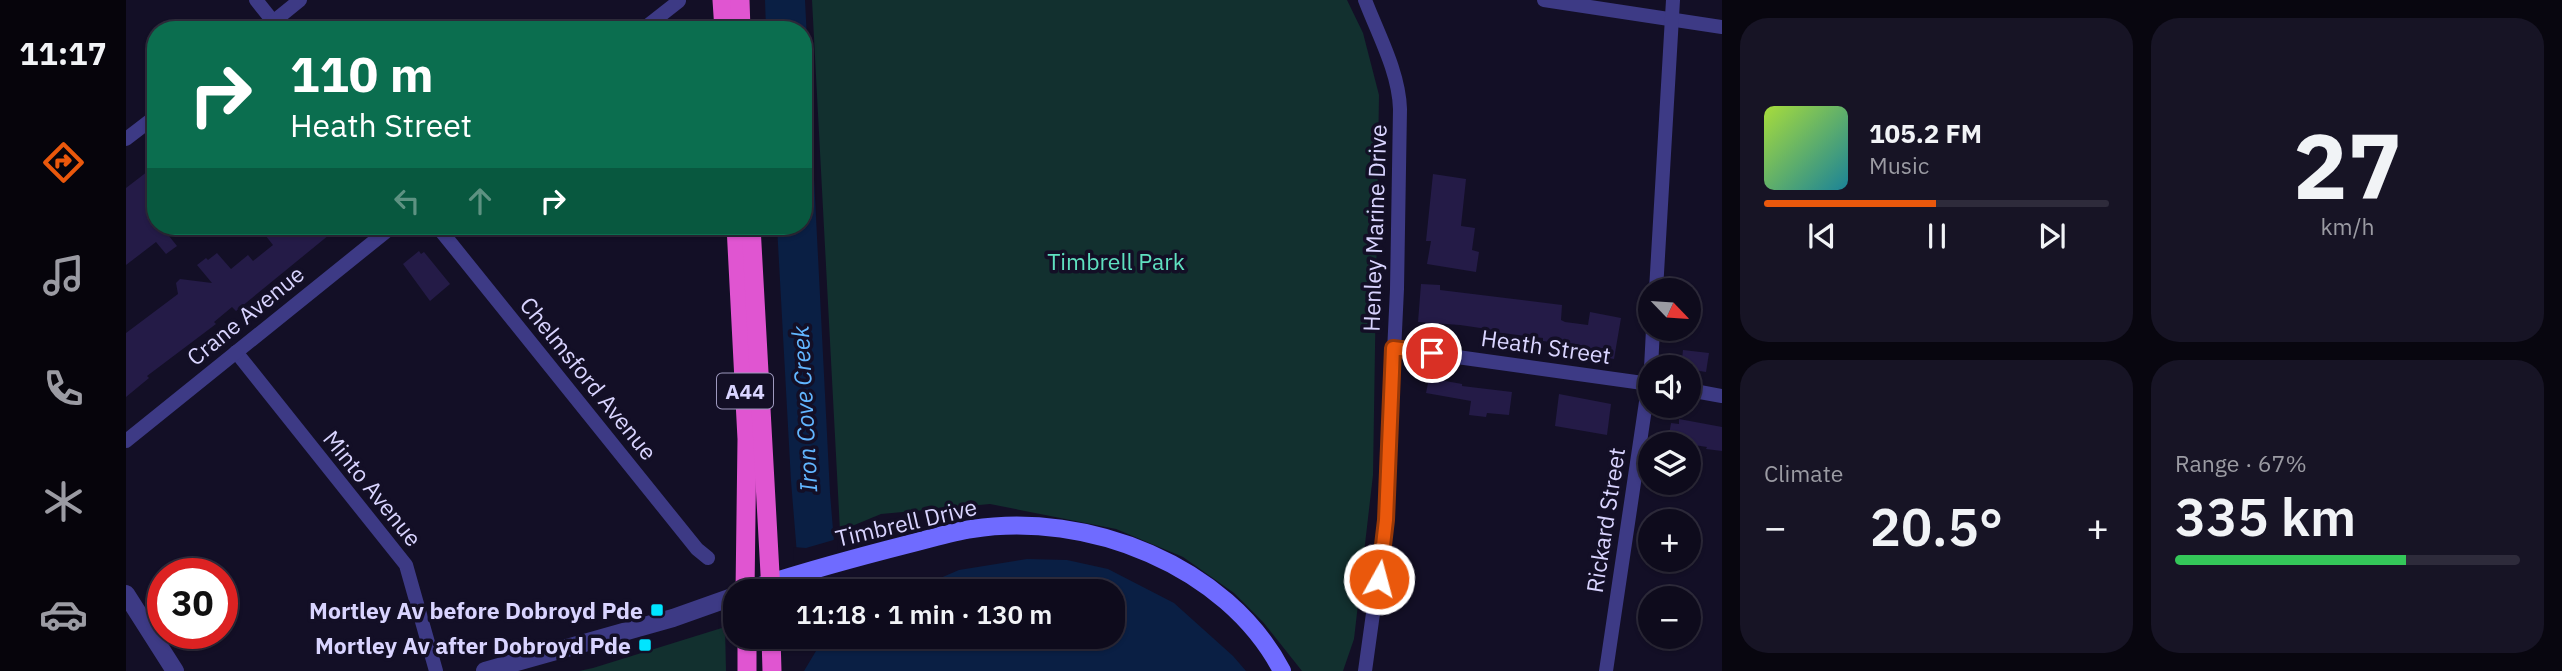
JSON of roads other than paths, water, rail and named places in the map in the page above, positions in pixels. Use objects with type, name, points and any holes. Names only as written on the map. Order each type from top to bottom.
[{"type":"highway","points":[[722,0],[723,21]]},
{"type":"highway","points":[[740,0],[741,21]]},
{"type":"highway","name":"A44","points":[[736,235],[747,439],[745,579]]},
{"type":"highway","name":"A44","points":[[752,235],[777,579]]},
{"type":"highway","points":[[747,649],[747,671]]},
{"type":"highway","points":[[772,649],[772,671]]},
{"type":"main road","name":"Timbrell Drive","points":[[789,579],[843,561],[972,529],[1039,527],[1106,539],[1139,548],[1203,583],[1254,628],[1275,656],[1282,671]]},
{"type":"street","points":[[256,0],[268,21]]},
{"type":"street","points":[[278,21],[300,0]]},
{"type":"street","name":"Henley Marine Drive","points":[[1365,0],[1399,93],[1397,289],[1386,520],[1365,671]]},
{"type":"street","points":[[1544,0],[1722,27]]},
{"type":"street","points":[[1657,278],[1673,0]]},
{"type":"street","points":[[653,21],[679,1]]},
{"type":"street","points":[[126,139],[147,123]]},
{"type":"street","name":"Crane Avenue","points":[[126,440],[382,235]]},
{"type":"street","name":"Chelmsford Avenue","points":[[444,235],[697,549],[708,558]]},
{"type":"street","name":"Heath Street","points":[[1393,348],[1638,379]]},
{"type":"street","name":"Minto Avenue","points":[[236,352],[406,565],[436,671]]},
{"type":"street","points":[[1701,392],[1722,396]]},
{"type":"street","name":"Rickard Street","points":[[1606,671],[1644,418]]},
{"type":"street","points":[[126,594],[175,671]]},
{"type":"street","points":[[485,671],[673,618],[723,600]]},
{"type":"water","name":"Iron Cove Creek","points":[[765,0],[805,0],[806,21],[766,21]]},
{"type":"water","name":"Iron Cove Creek","points":[[812,138],[830,493],[837,579],[799,579],[777,235],[812,235]]},
{"type":"water","points":[[1027,559],[1067,560],[1108,569],[1174,603],[1246,671],[804,671],[816,651],[815,649],[1125,649],[1125,579],[938,579],[959,570]]},
{"type":"place","name":"Mortley Av before Dobroyd Pde","points":[[657,610]]},
{"type":"place","name":"Mortley Av after Dobroyd Pde","points":[[645,645]]},
{"type":"park label","name":"Timbrell Park","points":[[1116,261]]}]
